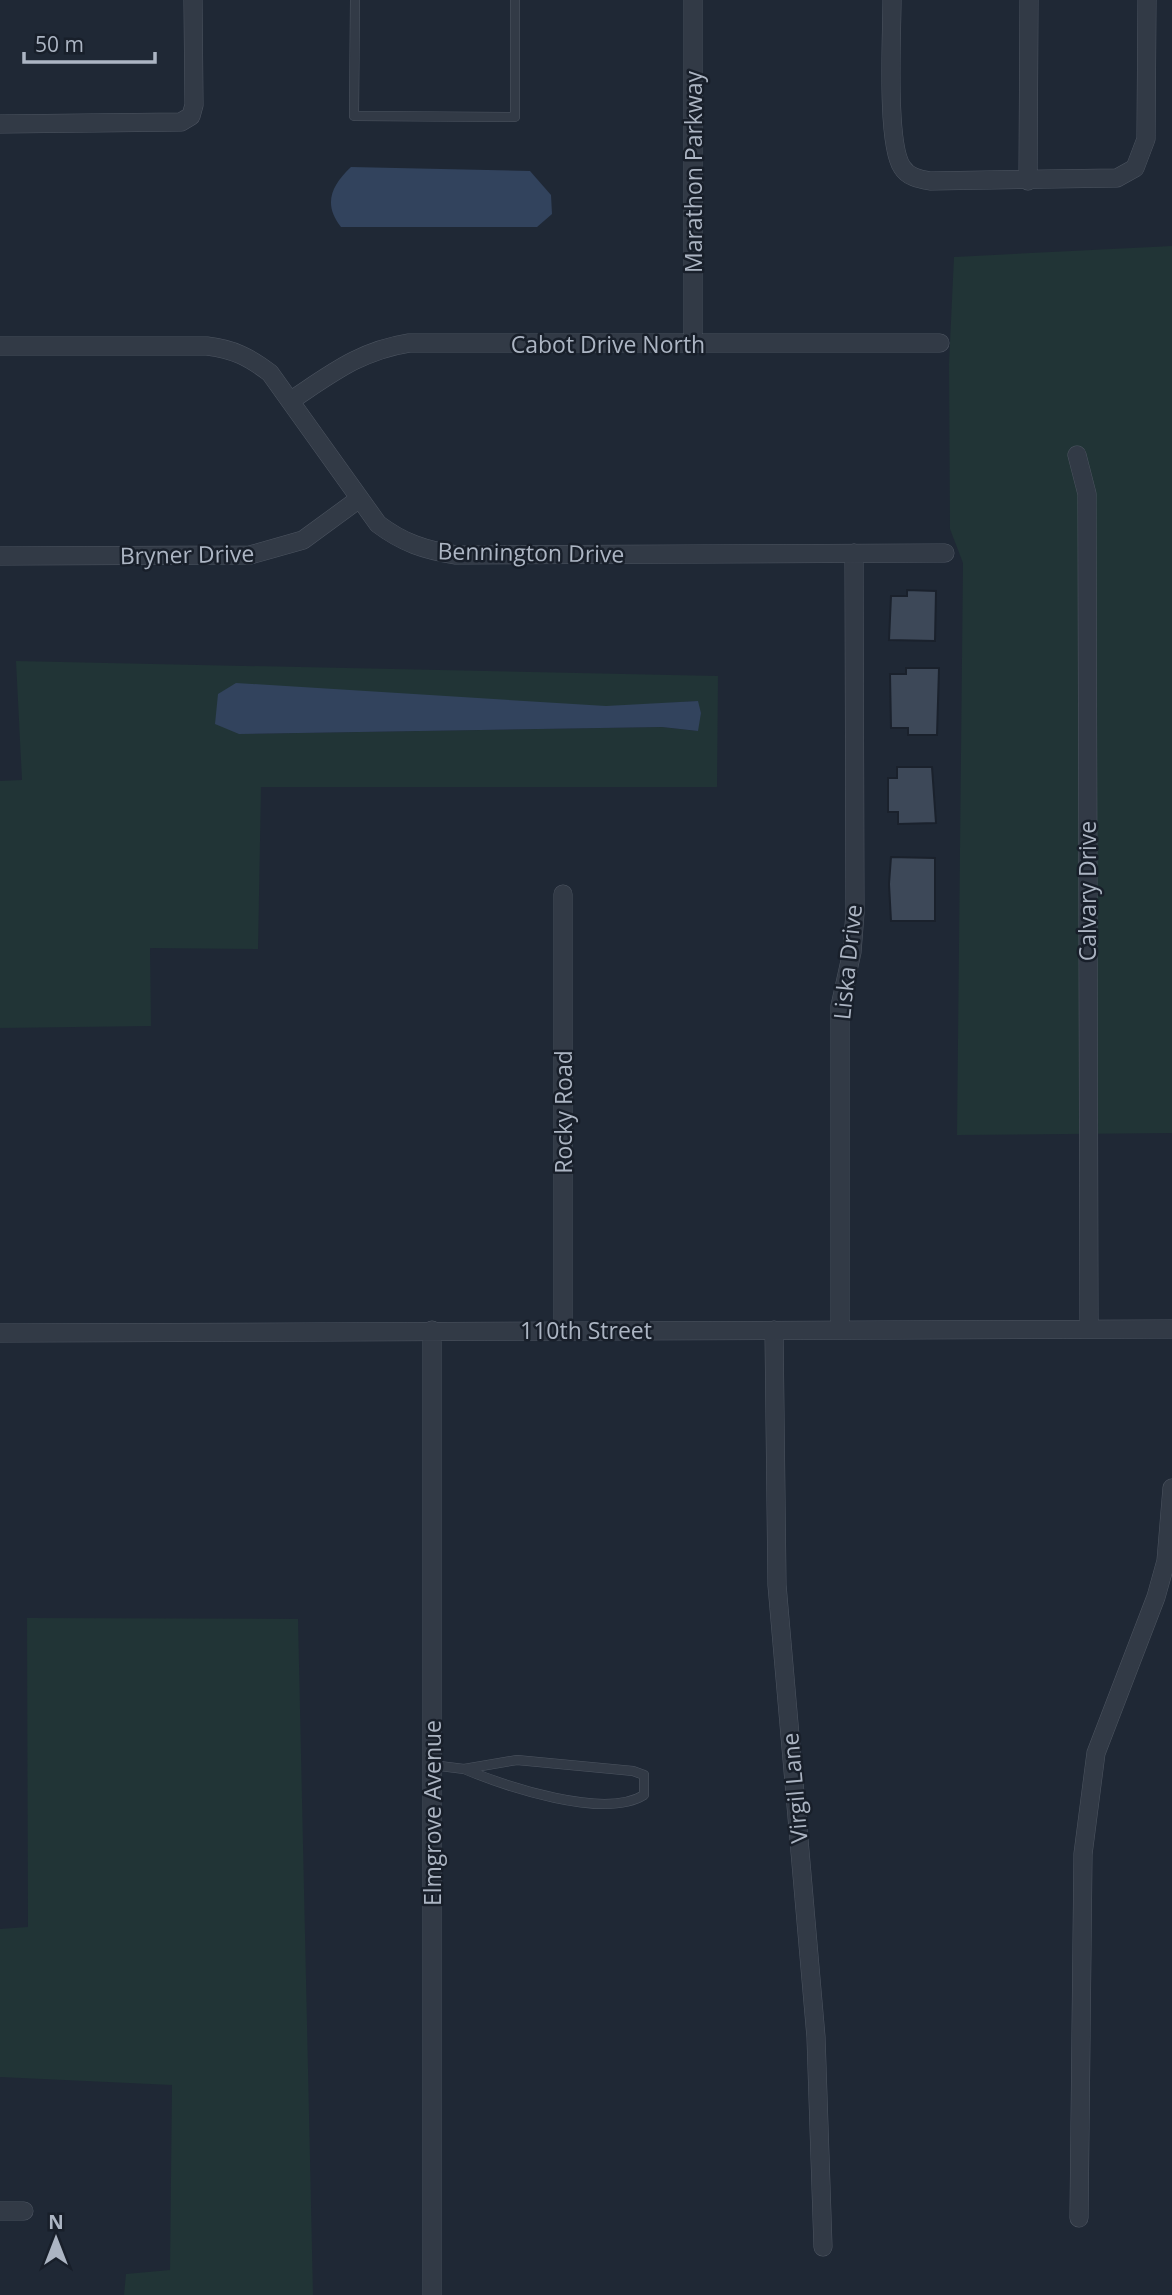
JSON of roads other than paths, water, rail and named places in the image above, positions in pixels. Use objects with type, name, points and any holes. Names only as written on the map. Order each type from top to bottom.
[{"type":"street","points":[[0,124],[181,122],[191,116],[194,105],[193,0]]},
{"type":"street","name":"Marathon Parkway","points":[[693,0],[693,344]]},
{"type":"street","points":[[892,0],[894,146],[903,170],[914,178],[930,181],[1117,178],[1135,168],[1146,139],[1147,0]]},
{"type":"street","points":[[1028,180],[1029,0]]},
{"type":"street","name":"Cabot Drive North","points":[[290,401],[353,359],[382,348],[409,344],[940,344]]},
{"type":"street","name":"Bennington Drive","points":[[0,346],[229,348],[251,358],[270,373],[378,524],[398,539],[425,550],[456,555],[945,553]]},
{"type":"street","name":"Calvary Drive","points":[[1077,455],[1087,494],[1089,1329]]},
{"type":"street","name":"Bryner Drive","points":[[0,556],[250,555],[303,540],[359,499]]},
{"type":"street","name":"Liska Drive","points":[[840,1329],[840,1006],[852,952],[855,913],[854,553]]},
{"type":"street","name":"Rocky Road","points":[[564,894],[564,1330]]},
{"type":"street","name":"110th Street","points":[[0,1333],[1172,1329]]},
{"type":"street","name":"Virgil Lane","points":[[774,1330],[776,1585],[816,2037],[823,2247]]},
{"type":"street","name":"Elmgrove Avenue","points":[[432,1331],[432,2295]]},
{"type":"street","points":[[1079,2218],[1083,1854],[1096,1753],[1156,1598],[1166,1561],[1172,1489]]},
{"type":"street","points":[[0,2211],[24,2211]]},
{"type":"lane","points":[[355,0],[354,116],[515,117],[515,0]]},
{"type":"lane","points":[[432,1765],[464,1769],[498,1783],[572,1800],[633,1802],[644,1795],[644,1775],[633,1771],[562,1762],[517,1760],[464,1769]]},
{"type":"water","points":[[351,167],[530,171],[551,195],[552,214],[537,227],[341,227],[332,211],[332,196],[338,181]]},
{"type":"water","points":[[236,683],[606,706],[698,701],[701,713],[698,731],[662,727],[239,734],[215,724],[218,694]]}]
